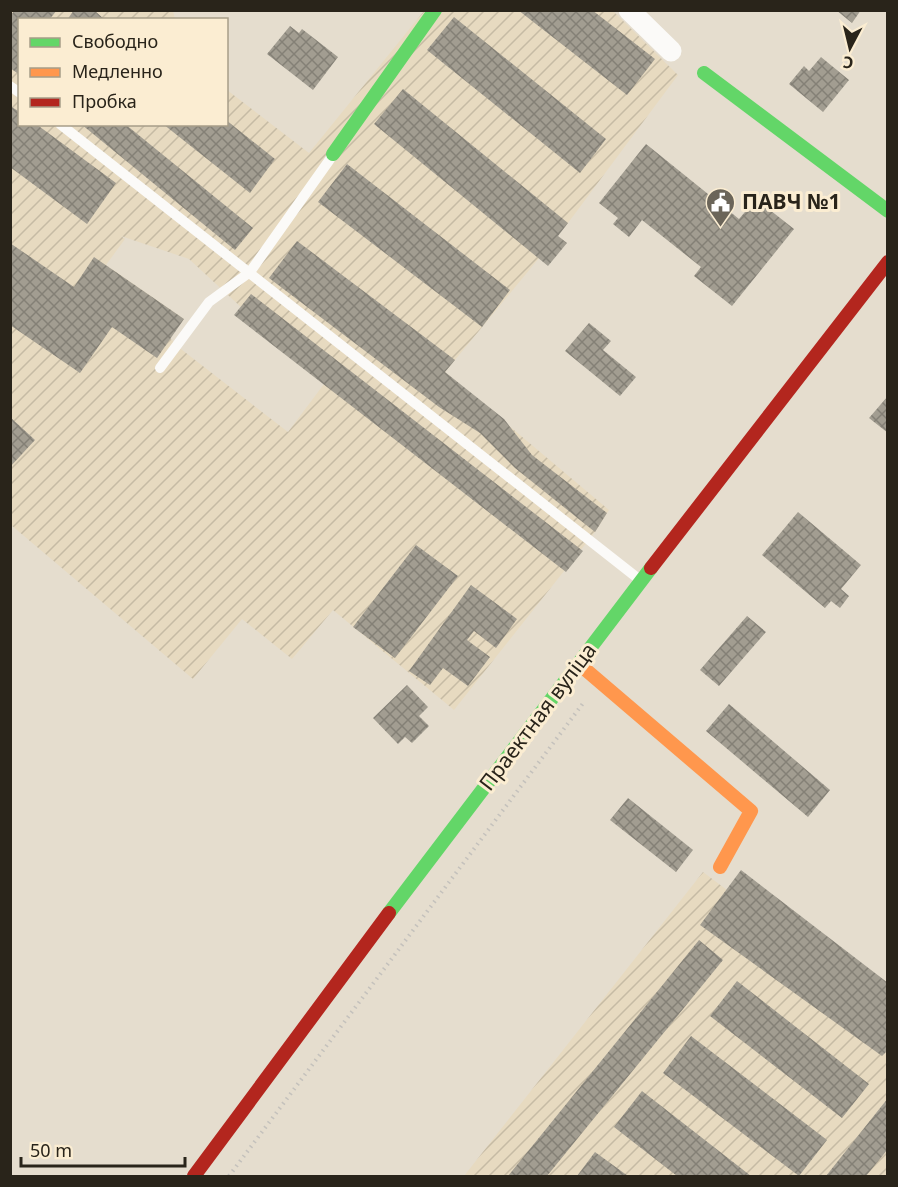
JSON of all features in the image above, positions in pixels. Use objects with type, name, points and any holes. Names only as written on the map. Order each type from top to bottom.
[{"type":"street","points":[[333,154],[435,10]]},
{"type":"street","points":[[629,10],[670,51]]},
{"type":"street","points":[[705,73],[888,211]]},
{"type":"street","name":"Праектная вуліца","points":[[194,1176],[350,964],[579,664],[640,580],[888,262]]},
{"type":"street","points":[[579,664],[751,811],[720,867]]},
{"type":"lane","points":[[63,126],[640,580]]},
{"type":"lane","points":[[160,368],[209,302],[250,272],[333,154]]},
{"type":"path","points":[[229,1176],[599,681]]},
{"type":"shaded area","points":[[11,11],[173,11],[175,18],[18,18],[18,126],[228,126],[228,91],[309,153],[424,11],[613,11],[678,75],[568,223],[445,372],[609,510],[595,532],[454,710],[333,610],[292,659],[242,619],[193,679],[11,525]],"holes":[[[121,236],[189,259],[324,384],[288,432],[177,346],[170,338],[184,319],[106,265],[125,239]]]},
{"type":"shaded area","points":[[703,872],[887,1010],[888,1175],[464,1176]]},
{"type":"building","points":[[15,10],[57,10],[51,18],[18,18],[18,74],[10,68],[10,16]]},
{"type":"building","points":[[74,10],[94,10],[103,18],[68,18]]},
{"type":"building","points":[[518,10],[592,10],[655,59],[627,95]]},
{"type":"building","points":[[836,10],[861,10],[852,23]]},
{"type":"building","points":[[454,17],[606,139],[580,173],[427,50]]},
{"type":"building","points":[[290,26],[299,33],[302,29],[338,57],[313,90],[267,54]]},
{"type":"building","points":[[821,57],[849,80],[823,112],[789,84],[804,66],[809,71]]},
{"type":"building","points":[[403,89],[568,223],[558,236],[567,243],[548,266],[374,124]]},
{"type":"building","points":[[10,106],[18,111],[18,126],[39,126],[116,183],[87,224],[10,167]]},
{"type":"building","points":[[228,122],[275,159],[250,193],[166,126],[228,126]]},
{"type":"building","points":[[83,126],[127,126],[253,228],[235,250]]},
{"type":"building","name":"ПАВЧ №1","points":[[646,144],[739,219],[756,199],[794,229],[732,306],[694,276],[701,267],[642,220],[629,237],[613,224],[618,218],[599,203]]},
{"type":"building","points":[[347,164],[510,290],[482,327],[318,202]]},
{"type":"building","points":[[297,241],[455,360],[445,372],[504,419],[532,455],[607,513],[595,532],[515,468],[480,433],[439,407],[269,278]]},
{"type":"building","points":[[10,243],[74,287],[94,257],[184,319],[157,358],[112,327],[80,373],[10,325]]},
{"type":"building","points":[[251,294],[583,551],[566,572],[234,315]]},
{"type":"building","points":[[589,323],[611,341],[603,350],[636,377],[620,396],[565,351]]},
{"type":"building","points":[[888,396],[888,433],[869,418]]},
{"type":"building","points":[[10,417],[35,440],[10,467]]},
{"type":"building","points":[[798,512],[861,565],[841,589],[849,596],[840,608],[831,601],[825,608],[762,555]]},
{"type":"building","points":[[416,545],[458,576],[395,658],[353,627]]},
{"type":"building","points":[[471,585],[517,619],[496,648],[474,631],[467,640],[490,657],[468,686],[443,668],[430,685],[409,671]]},
{"type":"building","points":[[747,616],[766,632],[719,686],[700,670]]},
{"type":"building","points":[[407,685],[428,707],[419,716],[429,726],[412,743],[405,737],[398,744],[373,718]]},
{"type":"building","points":[[729,704],[830,790],[808,817],[706,731]]},
{"type":"building","points":[[628,798],[693,850],[676,872],[610,820]]},
{"type":"building","points":[[741,870],[888,983],[888,1050],[882,1056],[700,925]]},
{"type":"building","points":[[699,940],[723,960],[547,1176],[508,1176]]},
{"type":"building","points":[[737,981],[869,1084],[842,1118],[710,1016]]},
{"type":"building","points":[[691,1036],[827,1140],[799,1176],[663,1073]]},
{"type":"building","points":[[642,1091],[751,1176],[677,1176],[614,1127]]},
{"type":"building","points":[[888,1098],[888,1149],[866,1176],[826,1176]]},
{"type":"building","points":[[595,1152],[628,1176],[577,1176]]},
{"type":"traffic: fast","points":[[333,154],[435,10]]},
{"type":"traffic: fast","points":[[704,73],[888,211]]},
{"type":"traffic: fast","points":[[389,913],[651,568]]},
{"type":"traffic: slow","points":[[579,664],[751,811],[720,867]]},
{"type":"traffic: jam","points":[[651,568],[888,262]]},
{"type":"traffic: jam","points":[[194,1176],[389,913]]},
{"type":"place","name":"ПАВЧ №1","points":[[721,228]]}]
